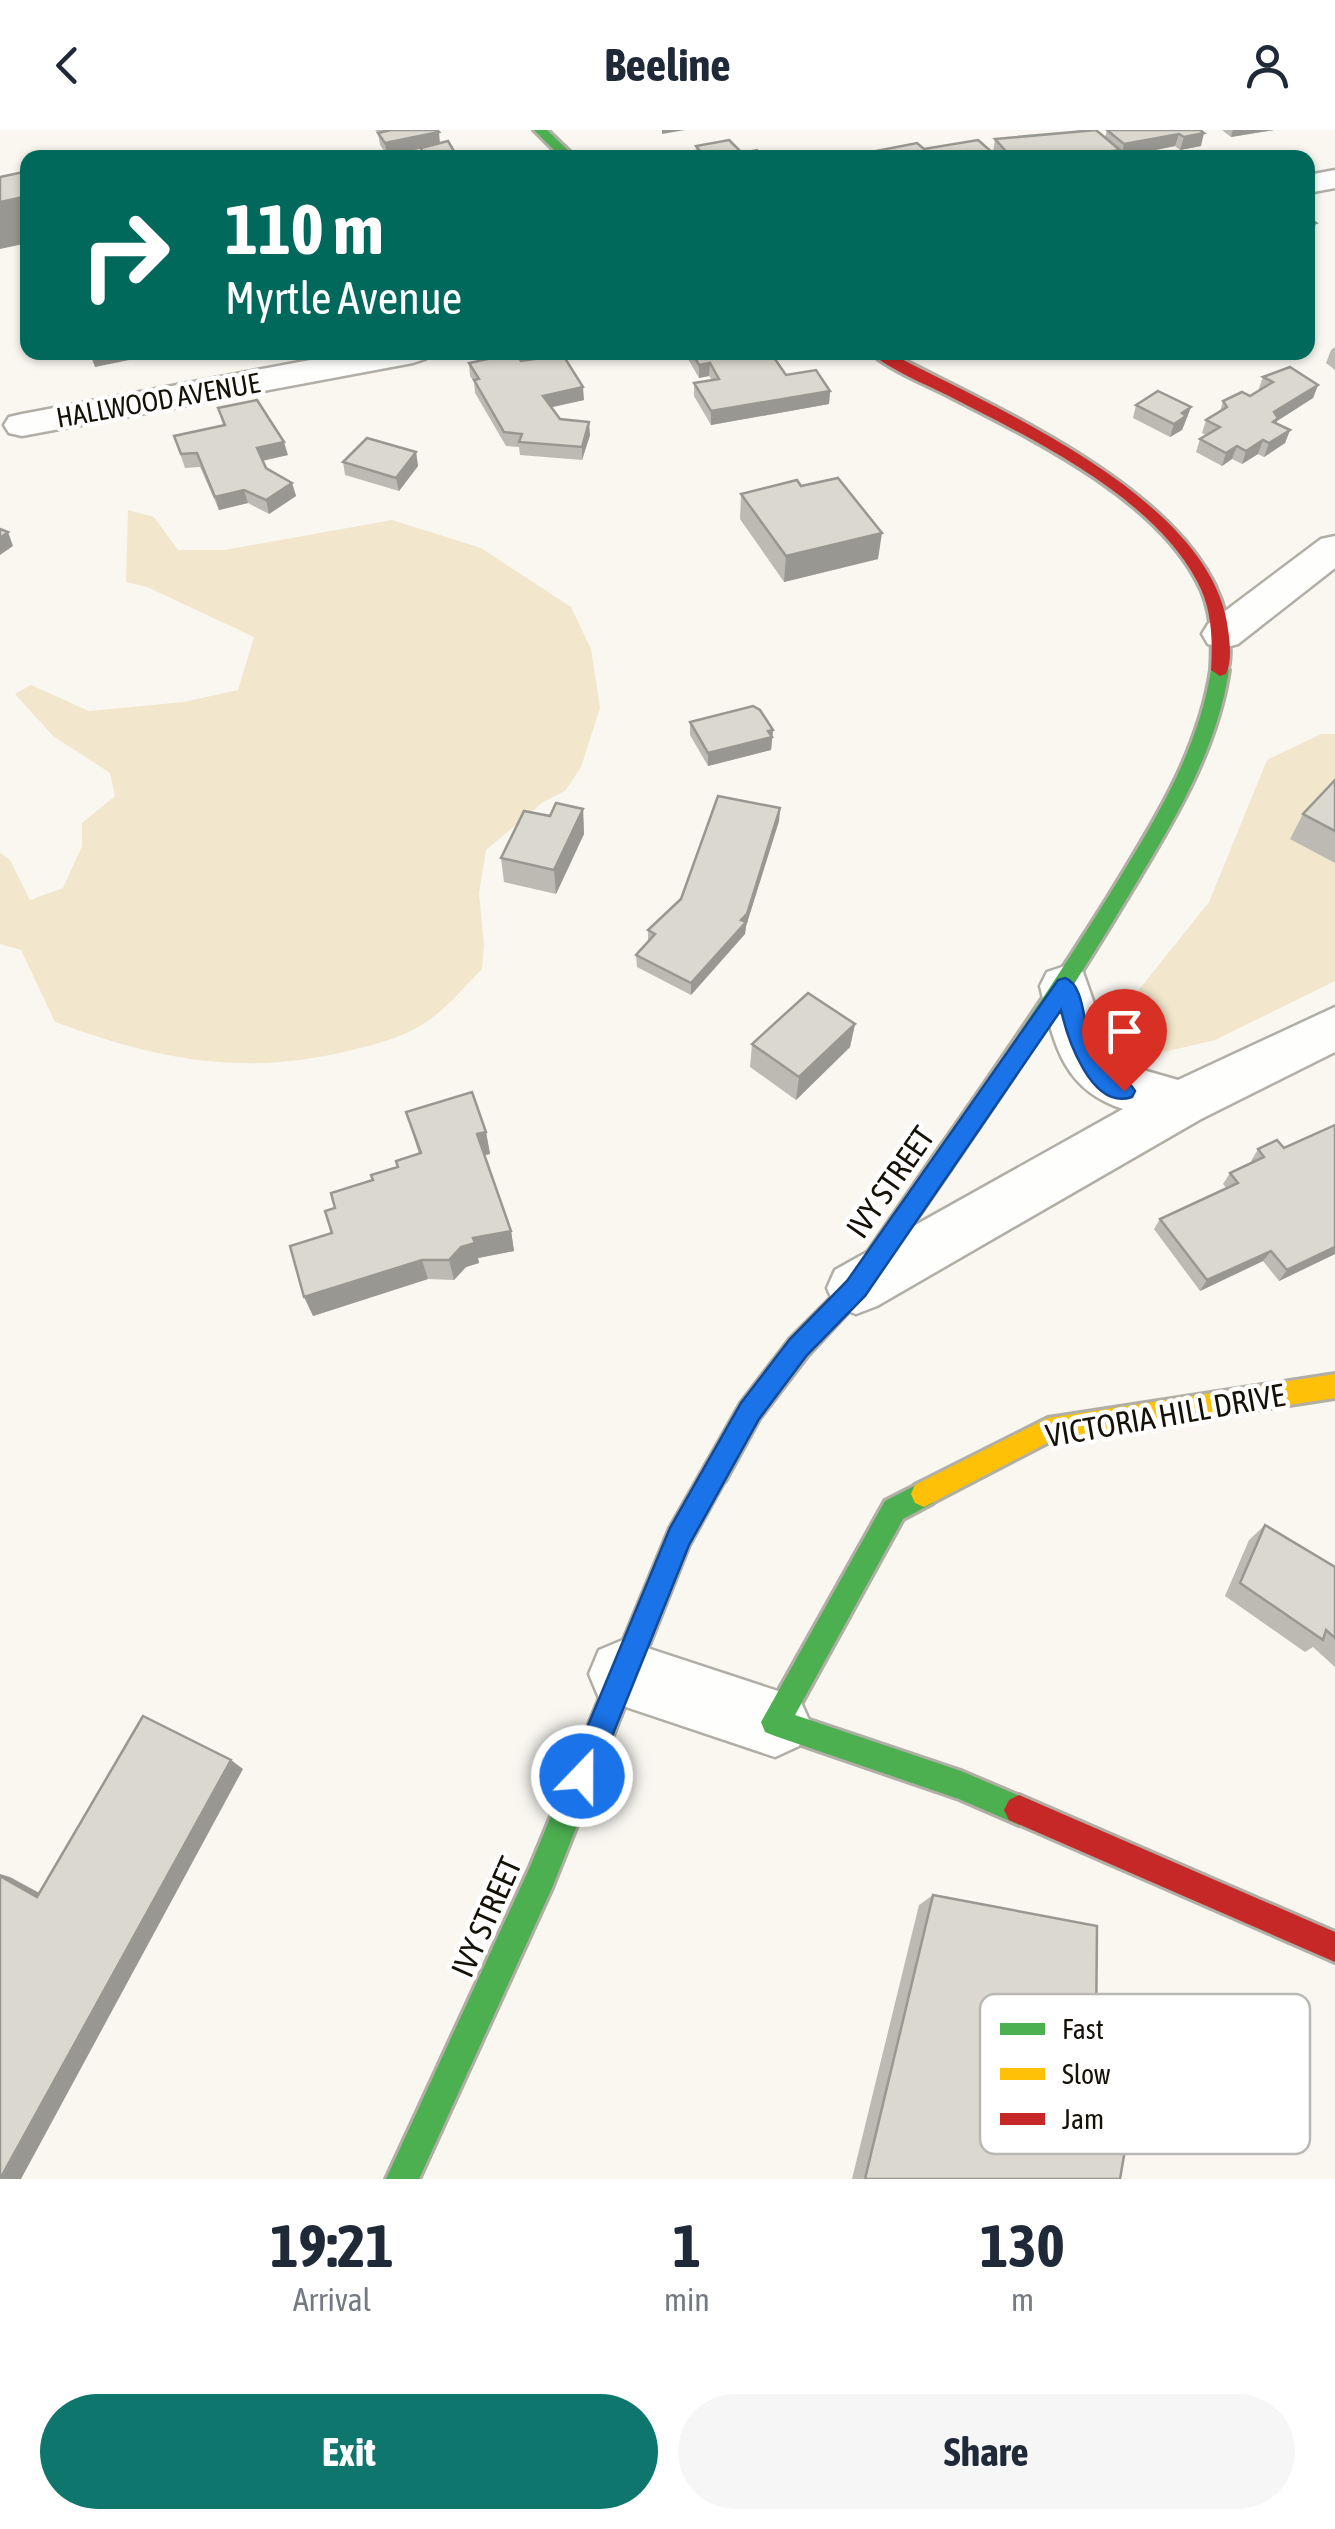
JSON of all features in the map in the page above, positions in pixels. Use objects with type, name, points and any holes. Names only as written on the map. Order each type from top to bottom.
[{"type":"street","points":[[540,130],[561,150]]},
{"type":"street","name":"HALLWOOD AVENUE","points":[[22,426],[371,360]]},
{"type":"street","name":"IVY STREET","points":[[402,2179],[541,1878],[679,1537],[750,1411],[799,1347],[856,1288],[1065,986],[1164,821],[1199,745],[1219,684],[1223,634],[1206,580],[1187,550],[1155,515],[1077,461],[891,360]]},
{"type":"street","points":[[1223,634],[1335,548]]},
{"type":"street","points":[[1065,986],[1080,1046],[1097,1072],[1124,1091],[1182,1104]]},
{"type":"street","points":[[856,1288],[1182,1104],[1335,1028]]},
{"type":"street","name":"VICTORIA HILL DRIVE","points":[[776,1722],[894,1510],[1048,1430],[1335,1386]]},
{"type":"street","points":[[623,1674],[961,1784],[1335,1947]]},
{"type":"shaded area","points":[[128,510],[154,517],[178,550],[224,550],[392,520],[481,548],[571,607],[591,649],[600,708],[581,767],[565,791],[543,802],[486,850],[479,893],[482,969],[437,1014],[412,1031],[348,1051],[271,1063],[199,1060],[164,1054],[55,1022],[21,950],[0,944],[0,853],[10,860],[30,900],[63,888],[82,846],[82,823],[115,796],[110,773],[53,736],[15,694],[31,685],[89,711],[184,702],[238,690],[254,637],[147,587],[126,582]]},
{"type":"shaded area","points":[[1321,734],[1335,734],[1335,981],[1215,1040],[1164,1052],[1133,997],[1209,902],[1267,760]]},
{"type":"building","points":[[1096,130],[1120,150],[1005,150],[995,139]]},
{"type":"building","points":[[1107,130],[1200,130],[1204,133],[1124,144]]},
{"type":"building","points":[[439,132],[385,143],[378,133]]},
{"type":"building","points":[[729,140],[739,150],[699,150],[696,146]]},
{"type":"building","points":[[978,140],[990,150],[881,150],[917,143],[924,149]]},
{"type":"building","points":[[448,141],[453,150],[422,150]]},
{"type":"building","points":[[20,173],[20,198],[0,202],[0,177]]},
{"type":"building","points":[[566,360],[583,387],[543,396],[560,419],[589,422],[582,447],[519,442],[522,434],[504,432],[474,380],[479,379],[469,363]]},
{"type":"building","points":[[696,360],[776,360],[786,375],[816,370],[830,391],[711,411],[694,383],[719,379],[710,363],[699,365]]},
{"type":"building","points":[[1290,367],[1318,385],[1274,412],[1278,418],[1273,422],[1290,430],[1269,443],[1263,440],[1246,451],[1237,446],[1226,453],[1200,439],[1220,427],[1206,420],[1227,407],[1223,401],[1242,392],[1250,396],[1273,382],[1263,377]]},
{"type":"building","points":[[1158,391],[1191,407],[1182,413],[1186,416],[1174,424],[1136,405]]},
{"type":"building","points":[[257,400],[284,442],[257,448],[266,468],[292,483],[266,500],[244,490],[215,497],[197,453],[181,454],[174,436],[225,425],[218,408]]},
{"type":"building","points":[[367,438],[416,452],[396,478],[343,462]]},
{"type":"building","points":[[838,478],[882,533],[786,556],[741,494],[797,480],[801,486]]},
{"type":"building","points":[[753,706],[773,730],[768,731],[772,737],[708,753],[690,722]]},
{"type":"building","points":[[1335,780],[1335,831],[1303,814]]},
{"type":"building","points":[[718,796],[780,808],[747,914],[741,920],[746,922],[691,983],[636,955],[655,934],[648,930],[681,899]]},
{"type":"building","points":[[556,803],[583,809],[554,870],[501,858],[524,811],[550,816]]},
{"type":"building","points":[[808,993],[855,1024],[799,1077],[752,1044]]},
{"type":"building","points":[[472,1092],[486,1132],[477,1134],[511,1231],[473,1238],[475,1243],[461,1247],[449,1260],[422,1260],[304,1297],[290,1246],[332,1233],[325,1211],[335,1208],[331,1193],[373,1180],[371,1175],[398,1167],[396,1161],[421,1153],[406,1112]]},
{"type":"building","points":[[1335,1125],[1335,1247],[1287,1270],[1271,1251],[1207,1280],[1160,1219],[1238,1183],[1230,1173],[1264,1157],[1258,1149],[1277,1140],[1284,1148]]},
{"type":"building","points":[[1265,1525],[1335,1567],[1335,1638],[1326,1630],[1323,1640],[1240,1583]]},
{"type":"building","points":[[143,1716],[231,1760],[0,2179],[0,1876],[37,1897]]},
{"type":"building","points":[[933,1895],[1097,1926],[1096,1994],[980,1994],[980,2154],[1124,2154],[1120,2179],[865,2179]]},
{"type":"traffic: fast","points":[[540,130],[561,150]]},
{"type":"traffic: fast","points":[[942,1163],[1061,988],[1157,832],[1198,752],[1216,697],[1220,670]]},
{"type":"traffic: fast","points":[[402,2179],[541,1877],[679,1537],[716,1472]]},
{"type":"traffic: fast","points":[[924,1494],[894,1510],[775,1722],[961,1785],[1019,1810]]},
{"type":"traffic: slow","points":[[924,1494],[1048,1430],[1335,1386]]},
{"type":"traffic: jam","points":[[891,360],[1059,450],[1150,513],[1184,547],[1206,581],[1219,624],[1220,670]]},
{"type":"traffic: jam","points":[[716,1472],[750,1411],[799,1347],[856,1288],[942,1163]]},
{"type":"traffic: jam","points":[[1019,1810],[1335,1947]]},
{"type":"route","points":[[582,1776],[679,1537],[750,1411],[799,1347],[856,1288],[1065,986],[1080,1046],[1097,1072],[1124,1091]]}]
